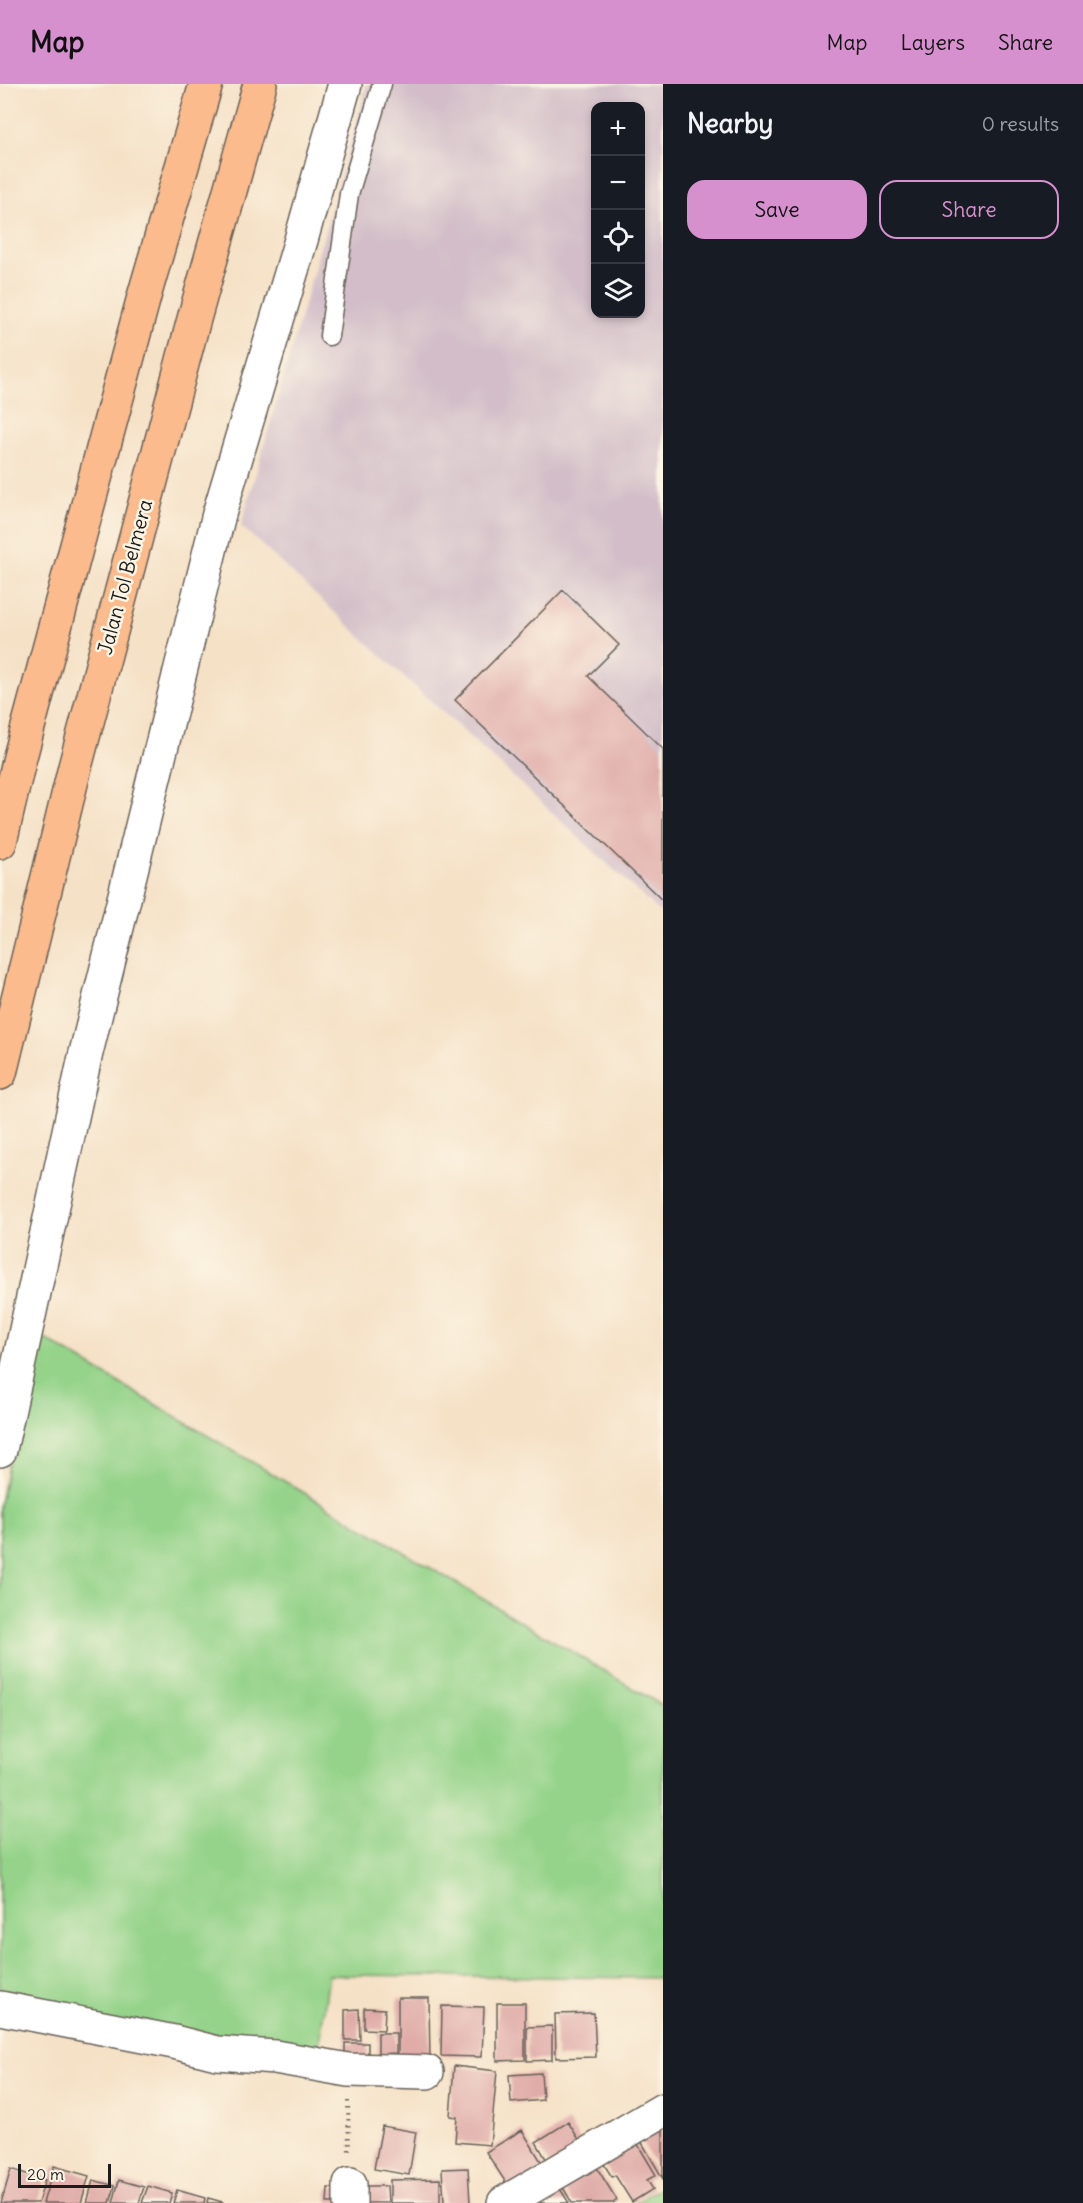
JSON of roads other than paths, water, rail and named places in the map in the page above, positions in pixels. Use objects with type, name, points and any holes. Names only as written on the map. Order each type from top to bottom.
[{"type":"highway","points":[[0,842],[20,757],[145,294],[206,84]]},
{"type":"highway","name":"Jalan Tol Belmera","points":[[0,1073],[75,766],[194,319],[260,84]]},
{"type":"street","points":[[0,1450],[85,1057],[219,514],[345,84]]},
{"type":"street","points":[[0,2008],[174,2042],[217,2053],[275,2057],[348,2070],[427,2072]]},
{"type":"street","points":[[504,2203],[663,2110]]},
{"type":"lane","points":[[329,336],[349,194],[382,84]]}]
